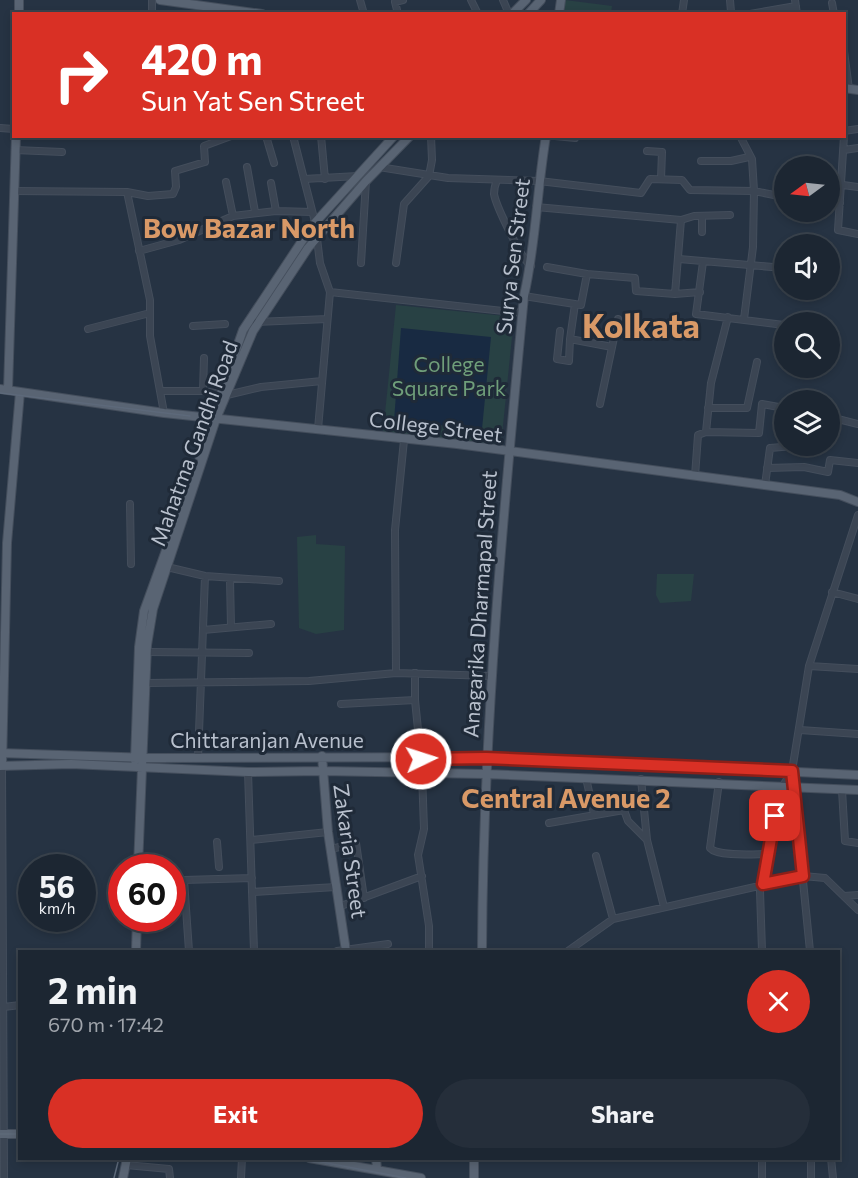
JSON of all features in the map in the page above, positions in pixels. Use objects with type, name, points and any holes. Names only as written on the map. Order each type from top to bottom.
[{"type":"main road","points":[[160,0],[247,12]]},
{"type":"main road","points":[[513,12],[526,0]]},
{"type":"main road","points":[[530,12],[541,0]]},
{"type":"main road","points":[[847,88],[858,90]]},
{"type":"main road","points":[[4,389],[15,138]]},
{"type":"main road","name":"Mahatma Gandhi Road","points":[[138,854],[140,779],[135,763],[139,647],[144,611],[248,321],[315,222],[392,138]]},
{"type":"main road","name":"Mahatma Gandhi Road","points":[[223,394],[258,322],[315,240],[366,181],[408,138]]},
{"type":"main road","name":"Surya Sen Street","points":[[508,453],[524,296],[531,266],[538,181],[546,138]]},
{"type":"main road","name":"College Street","points":[[4,389],[20,394],[213,419],[457,444],[508,453],[840,495],[858,502]]},
{"type":"main road","points":[[20,394],[7,543],[1,766],[135,763],[248,772],[485,774],[719,782],[858,790]]},
{"type":"main road","name":"Mahatma Gandhi Road","points":[[135,763],[153,609],[213,419]]},
{"type":"main road","name":"Anagarika Dharmapal Street","points":[[482,950],[485,774],[508,453]]},
{"type":"main road","name":"Chittaranjan Avenue","points":[[1,753],[135,763],[198,758],[322,756],[486,758],[858,775]]},
{"type":"main road","name":"Zakaria Street","points":[[322,756],[321,771],[328,832],[341,906],[345,950]]},
{"type":"main road","points":[[136,950],[137,932]]},
{"type":"main road","points":[[2,1134],[18,1134]]},
{"type":"main road","points":[[321,1160],[421,1178]]},
{"type":"main road","points":[[376,1160],[377,1169]]},
{"type":"main road","points":[[474,1160],[474,1178]]},
{"type":"main road","points":[[123,1178],[126,1161]]},
{"type":"street","points":[[398,12],[395,2],[403,0]]},
{"type":"street","points":[[758,12],[796,3]]},
{"type":"street","points":[[832,3],[834,12]]},
{"type":"street","points":[[208,138],[209,144]]},
{"type":"street","points":[[14,191],[127,192],[148,196],[173,194],[176,187],[175,171],[205,162],[204,146],[226,138]]},
{"type":"street","points":[[267,138],[274,162]]},
{"type":"street","points":[[294,138],[315,222],[315,240],[330,292],[318,429]]},
{"type":"street","points":[[321,138],[325,179]]},
{"type":"street","points":[[396,263],[404,204],[429,176],[432,160],[431,138]]},
{"type":"street","points":[[741,138],[752,159],[754,191],[751,267],[744,319]]},
{"type":"street","points":[[840,203],[843,185],[844,138]]},
{"type":"street","points":[[844,150],[858,148]]},
{"type":"street","points":[[15,150],[62,152]]},
{"type":"street","points":[[647,151],[662,152],[661,179]]},
{"type":"street","points":[[701,161],[731,161],[749,157]]},
{"type":"street","points":[[247,167],[255,212]]},
{"type":"street","points":[[379,167],[429,176],[538,181],[641,193],[650,179],[682,180],[690,190],[717,193],[754,191],[774,195]]},
{"type":"street","points":[[304,179],[358,176]]},
{"type":"street","points":[[497,180],[494,191],[498,208],[524,259],[531,266]]},
{"type":"street","points":[[361,263],[366,181]]},
{"type":"street","points":[[226,182],[233,216]]},
{"type":"street","points":[[271,183],[276,211]]},
{"type":"street","points":[[843,185],[858,187]]},
{"type":"street","points":[[127,192],[150,300],[150,336],[164,413]]},
{"type":"street","points":[[536,207],[681,220],[702,216],[730,215]]},
{"type":"street","points":[[139,251],[179,240],[233,216],[255,212],[312,212]]},
{"type":"street","points":[[702,216],[702,232]]},
{"type":"street","points":[[675,294],[681,220]]},
{"type":"street","points":[[839,222],[838,230],[858,234]]},
{"type":"street","points":[[679,260],[774,268]]},
{"type":"street","points":[[703,262],[696,314],[774,323]]},
{"type":"street","points":[[547,267],[587,274],[635,278],[636,291],[675,294],[700,292]]},
{"type":"street","points":[[524,296],[581,305],[587,274]]},
{"type":"street","points":[[330,292],[522,313]]},
{"type":"street","points":[[560,331],[557,359],[569,361],[575,304]]},
{"type":"street","points":[[88,329],[150,313]]},
{"type":"street","points":[[706,432],[711,383],[728,317]]},
{"type":"street","points":[[248,321],[327,319]]},
{"type":"street","points":[[600,404],[618,319]]},
{"type":"street","points":[[193,326],[225,324]]},
{"type":"street","points":[[570,339],[612,347]]},
{"type":"street","points":[[203,391],[204,358]]},
{"type":"street","points":[[708,408],[743,408],[748,405],[757,362]]},
{"type":"street","points":[[161,391],[203,391],[223,394],[261,387],[322,381]]},
{"type":"street","points":[[695,476],[699,435],[706,432],[759,433],[762,404],[774,406]]},
{"type":"street","points":[[840,420],[858,424]]},
{"type":"street","points":[[396,673],[395,530],[404,440]]},
{"type":"street","points":[[765,485],[770,448],[774,448]]},
{"type":"street","points":[[767,468],[804,467],[828,472],[830,460],[858,463]]},
{"type":"street","points":[[130,504],[131,564]]},
{"type":"street","points":[[810,950],[792,771],[809,666],[832,592],[856,527],[858,515]]},
{"type":"street","points":[[167,567],[204,576],[279,581]]},
{"type":"street","points":[[198,758],[204,576]]},
{"type":"street","points":[[230,579],[231,627]]},
{"type":"street","points":[[832,592],[858,599]]},
{"type":"street","points":[[203,630],[271,624]]},
{"type":"street","points":[[147,652],[249,653]]},
{"type":"street","points":[[809,666],[858,669]]},
{"type":"street","points":[[146,683],[309,681],[396,673],[492,676]]},
{"type":"street","points":[[415,673],[414,700],[421,759]]},
{"type":"street","points":[[341,704],[414,700]]},
{"type":"street","points":[[800,730],[858,734]]},
{"type":"street","points":[[1,766],[4,1178]]},
{"type":"street","points":[[762,950],[760,891],[782,787],[792,771]]},
{"type":"street","points":[[248,772],[254,950]]},
{"type":"street","points":[[422,773],[424,829],[418,855],[429,929],[429,950]]},
{"type":"street","points":[[586,778],[594,814]]},
{"type":"street","points":[[642,779],[647,840],[664,907]]},
{"type":"street","points":[[719,782],[710,848],[723,853],[768,854]]},
{"type":"street","points":[[842,790],[845,841],[858,843]]},
{"type":"street","points":[[778,805],[796,807]]},
{"type":"street","points":[[549,823],[624,810],[628,821],[647,840]]},
{"type":"street","points":[[251,840],[328,832]]},
{"type":"street","points":[[217,842],[219,867]]},
{"type":"street","points":[[331,849],[356,843],[364,898]]},
{"type":"street","points":[[596,856],[613,919]]},
{"type":"street","points":[[341,906],[422,876]]},
{"type":"street","points":[[569,950],[591,932],[613,919],[803,876],[825,878],[858,910]]},
{"type":"street","points":[[186,880],[252,878]]},
{"type":"street","points":[[252,892],[336,887]]},
{"type":"street","points":[[844,896],[858,895]]},
{"type":"street","points":[[186,908],[189,950]]},
{"type":"street","points":[[351,950],[388,944]]},
{"type":"street","points":[[2,1004],[18,1005]]},
{"type":"street","points":[[241,1178],[242,1160]]},
{"type":"street","points":[[762,1160],[762,1178]]},
{"type":"street","points":[[811,1160],[811,1178]]},
{"type":"street","points":[[831,1160],[833,1178]]},
{"type":"street","points":[[126,1161],[169,1169],[170,1178]]},
{"type":"green space","points":[[565,0],[612,6],[611,12],[565,12]]},
{"type":"green space","name":"College Square Park","points":[[396,305],[514,317],[501,445],[383,433]]},
{"type":"green space","points":[[316,535],[316,544],[345,546],[344,630],[316,634],[299,628],[297,537]]},
{"type":"green space","points":[[657,574],[694,574],[691,601],[660,603],[656,595]]},
{"type":"water","points":[[401,328],[491,337],[482,429],[394,421]]},
{"type":"tram line","points":[[0,393],[190,416]]},
{"type":"tram line","points":[[210,419],[216,419]]},
{"type":"tram line","points":[[0,1134],[18,1134]]},
{"type":"tram line","points":[[114,1178],[118,1160]]},
{"type":"tram line","points":[[312,1160],[406,1178]]},
{"type":"district","name":"Bow Bazar North","points":[[249,227]]},
{"type":"district","name":"Kolkata","points":[[641,324]]},
{"type":"district","name":"Central Avenue 2","points":[[566,797]]},
{"type":"route","points":[[421,759],[486,758],[792,771],[803,876],[763,884],[775,816]]}]
